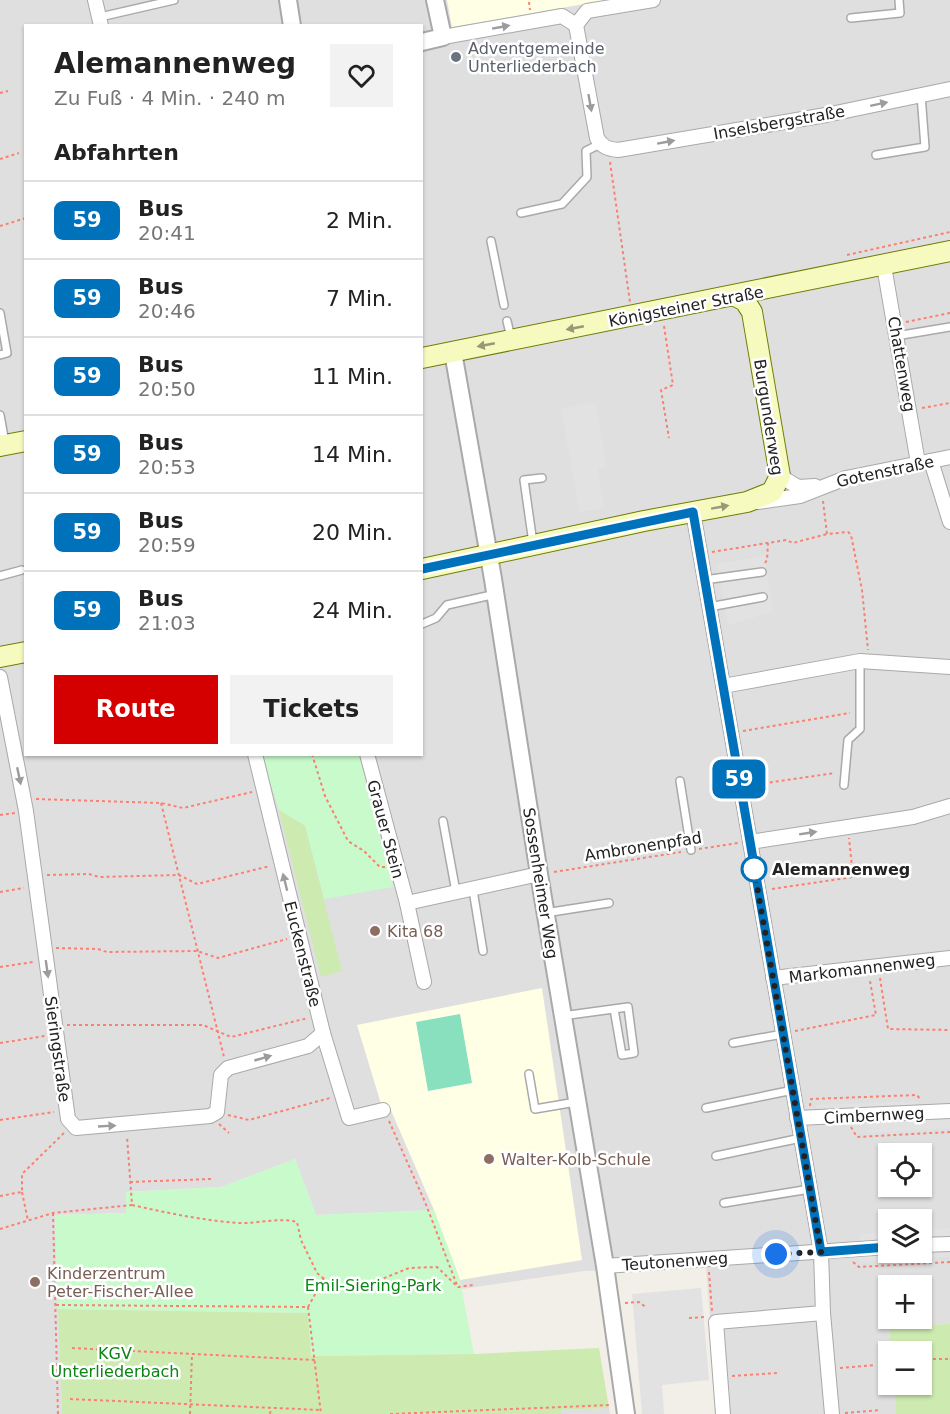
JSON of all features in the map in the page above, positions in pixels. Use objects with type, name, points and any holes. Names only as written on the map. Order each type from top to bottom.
[{"type":"main road","name":"Königsteiner Straße","points":[[423,358],[950,251]]},
{"type":"main road","points":[[752,312],[756,301],[766,290]]},
{"type":"main road","points":[[735,296],[745,301],[752,312]]},
{"type":"main road","name":"Burgunderweg","points":[[747,502],[772,492],[780,476],[752,312]]},
{"type":"main road","points":[[3,446],[24,441]]},
{"type":"main road","name":"Gotenstraße","points":[[423,569],[747,502]]},
{"type":"main road","points":[[0,657],[24,652]]},
{"type":"street","points":[[95,0],[100,21]]},
{"type":"street","points":[[288,0],[292,24]]},
{"type":"street","points":[[435,0],[443,36]]},
{"type":"street","points":[[576,25],[587,11],[653,0]]},
{"type":"street","points":[[423,42],[443,36],[562,16],[576,25],[604,147]]},
{"type":"street","name":"Inselsbergstraße","points":[[604,147],[618,150],[826,115],[950,89]]},
{"type":"street","name":"Chattenweg","points":[[884,266],[910,410],[924,462],[950,522]]},
{"type":"street","name":"Sossenheimer Weg","points":[[453,352],[496,594],[545,913],[605,1266],[626,1414]]},
{"type":"street","name":"Gotenstraße","points":[[780,476],[798,487],[820,486],[950,457]]},
{"type":"street","name":"Gotenstraße","points":[[747,502],[800,496],[820,486]]},
{"type":"street","points":[[693,512],[793,1090],[802,1118],[801,1138],[821,1252],[823,1313],[834,1414]]},
{"type":"street","points":[[723,686],[864,661],[950,667]]},
{"type":"street","name":"Sieringstraße","points":[[0,677],[24,799],[68,1119],[76,1128],[210,1116],[217,1112]]},
{"type":"street","name":"Euckenstraße","points":[[255,756],[323,1033],[349,1118],[383,1110]]},
{"type":"street","name":"Grauer Stein","points":[[368,756],[407,903],[423,982]]},
{"type":"street","points":[[750,842],[913,817],[950,806]]},
{"type":"street","points":[[407,903],[539,874]]},
{"type":"street","name":"Markomannenweg","points":[[773,978],[950,958]]},
{"type":"street","points":[[217,1112],[220,1075],[228,1068],[308,1046],[323,1033]]},
{"type":"street","name":"Cimbernweg","points":[[802,1118],[950,1111]]},
{"type":"street","points":[[932,1245],[950,1244]]},
{"type":"street","name":"Teutonenweg","points":[[605,1266],[878,1248]]},
{"type":"street","points":[[723,1414],[716,1322],[823,1313]]},
{"type":"lane","points":[[100,21],[174,0]]},
{"type":"lane","points":[[851,18],[900,13],[899,0]]},
{"type":"lane","points":[[876,155],[926,147],[921,95]]},
{"type":"lane","points":[[521,213],[565,201],[587,177],[586,151],[604,147]]},
{"type":"lane","points":[[491,241],[504,304]]},
{"type":"lane","points":[[0,313],[7,353],[0,355]]},
{"type":"lane","points":[[507,321],[511,340]]},
{"type":"lane","points":[[895,330],[950,327]]},
{"type":"lane","points":[[0,414],[3,446]]},
{"type":"lane","points":[[533,545],[524,480],[542,478]]},
{"type":"lane","points":[[0,576],[22,570]]},
{"type":"lane","points":[[704,580],[760,572]]},
{"type":"lane","points":[[423,624],[436,618],[447,605],[496,594]]},
{"type":"lane","points":[[709,607],[763,597]]},
{"type":"lane","points":[[844,785],[848,740],[860,729],[864,661]]},
{"type":"lane","points":[[680,780],[691,850]]},
{"type":"lane","points":[[443,821],[456,893]]},
{"type":"lane","points":[[473,890],[483,951]]},
{"type":"lane","points":[[545,913],[609,903]]},
{"type":"lane","points":[[562,1016],[628,1007],[634,1053],[622,1055],[614,1009]]},
{"type":"lane","points":[[733,1043],[783,1034]]},
{"type":"lane","points":[[529,1074],[535,1109],[576,1102]]},
{"type":"lane","points":[[706,1108],[793,1090]]},
{"type":"lane","points":[[716,1155],[801,1138]]},
{"type":"lane","points":[[724,1203],[810,1189]]},
{"type":"path","points":[[0,93],[8,91]]},
{"type":"path","points":[[604,147],[630,302]]},
{"type":"path","points":[[0,159],[20,153]]},
{"type":"path","points":[[0,226],[24,219]]},
{"type":"path","points":[[895,330],[950,313]]},
{"type":"path","points":[[663,320],[673,385],[661,390],[669,438]]},
{"type":"path","points":[[910,410],[950,403]]},
{"type":"path","points":[[820,486],[827,534]]},
{"type":"path","points":[[700,554],[786,540],[792,543],[827,534],[848,532],[851,535],[862,590],[864,661]]},
{"type":"path","points":[[760,572],[767,560],[768,543]]},
{"type":"path","points":[[731,733],[853,713]]},
{"type":"path","points":[[313,756],[325,796],[348,840],[381,867],[396,868]]},
{"type":"path","points":[[740,787],[845,771]]},
{"type":"path","points":[[24,799],[161,803],[183,808],[262,789]]},
{"type":"path","points":[[161,803],[228,1068]]},
{"type":"path","points":[[758,891],[853,877],[847,827]]},
{"type":"path","name":"Ambronenpfad","points":[[539,874],[750,842]]},
{"type":"path","points":[[0,892],[36,881],[88,874],[99,877],[179,875],[197,884],[281,864]]},
{"type":"path","points":[[0,967],[45,954],[98,949],[106,952],[197,951],[218,958],[299,936]]},
{"type":"path","points":[[873,966],[888,1029],[950,1030]]},
{"type":"path","points":[[783,1034],[876,1015],[873,966]]},
{"type":"path","points":[[0,1043],[56,1029],[203,1025],[231,1037],[319,1016]]},
{"type":"path","points":[[217,1112],[249,1120],[342,1095]]},
{"type":"path","points":[[802,1118],[811,1099],[917,1095],[932,1112]]},
{"type":"path","points":[[0,1120],[66,1110]]},
{"type":"path","points":[[383,1110],[425,1202],[458,1287]]},
{"type":"path","points":[[845,1116],[857,1137],[950,1132]]},
{"type":"path","points":[[28,1221],[22,1192],[22,1174],[72,1125]]},
{"type":"path","points":[[126,1125],[132,1205]]},
{"type":"path","points":[[130,1182],[211,1179]]},
{"type":"path","points":[[0,1196],[22,1192]]},
{"type":"path","points":[[0,1229],[53,1213],[132,1205],[166,1213],[239,1223],[287,1220],[297,1222],[301,1240],[317,1273],[329,1283],[365,1286],[409,1268],[437,1267],[458,1287]]},
{"type":"path","points":[[53,1213],[58,1414]]},
{"type":"path","points":[[838,1250],[859,1267],[950,1262]]},
{"type":"path","points":[[708,1258],[712,1313],[716,1322]]},
{"type":"path","points":[[70,1400],[321,1412],[308,1307],[324,1278]]},
{"type":"path","points":[[458,1287],[473,1285]]},
{"type":"path","points":[[611,1305],[639,1302],[647,1308]]},
{"type":"path","points":[[56,1305],[308,1307]]},
{"type":"path","points":[[72,1348],[315,1360]]},
{"type":"path","points":[[190,1414],[192,1354]]},
{"type":"path","points":[[932,1359],[950,1359]]},
{"type":"path","points":[[828,1369],[875,1365]]},
{"type":"path","points":[[720,1377],[777,1373]]},
{"type":"path","points":[[390,1414],[612,1405]]},
{"type":"path","points":[[558,1407],[558,1414]]},
{"type":"path","points":[[270,1408],[270,1414]]},
{"type":"path","points":[[834,1414],[880,1410]]},
{"type":"shaded area","points":[[0,0],[950,0],[950,1324],[932,1325],[932,1275],[878,1275],[878,1329],[889,1329],[890,1341],[878,1341],[878,1395],[895,1395],[896,1414],[718,1414],[706,1268],[584,1271],[462,1289],[434,1210],[316,1215],[295,1159],[221,1187],[126,1192],[126,1213],[55,1215],[62,1414],[0,1414]]},
{"type":"shaded area","points":[[447,0],[607,0],[452,27]]},
{"type":"shaded area","points":[[596,402],[607,467],[598,469],[604,508],[579,512],[561,408]]},
{"type":"shaded area","points":[[764,556],[773,612],[728,625],[717,564]]},
{"type":"shaded area","name":"Walter-Kolb-Schule","points":[[542,988],[582,1260],[460,1280],[434,1210],[390,1108],[382,1107],[357,1025]]},
{"type":"shaded area","points":[[917,1101],[917,1107],[817,1113],[816,1105]]},
{"type":"shaded area","points":[[950,1119],[950,1128],[869,1133],[869,1122]]},
{"type":"shaded area","points":[[950,1228],[950,1236],[932,1237],[932,1229]]},
{"type":"shaded area","points":[[878,1233],[878,1241],[860,1242],[860,1234]]},
{"type":"shaded area","points":[[950,1249],[950,1257],[932,1258],[932,1250]]},
{"type":"shaded area","points":[[878,1253],[878,1261],[859,1262],[858,1254]]},
{"type":"shaded area","points":[[701,1288],[709,1380],[662,1385],[664,1414],[642,1414],[632,1294]]},
{"type":"shaded area","points":[[609,1408],[610,1414],[561,1414],[561,1410]]},
{"type":"green space","points":[[261,756],[359,756],[393,887],[324,899],[305,826],[279,810]]},
{"type":"green space","points":[[279,810],[305,826],[342,971],[321,977]]},
{"type":"green space","points":[[460,1014],[472,1083],[428,1091],[416,1022]]},
{"type":"green space","name":"Emil-Siering-Park","points":[[295,1159],[316,1215],[434,1210],[460,1280],[474,1354],[311,1356],[308,1313],[58,1309],[55,1215],[126,1213],[126,1192],[221,1187]]},
{"type":"green space","name":"KGV Unterliederbach","points":[[58,1309],[308,1313],[311,1356],[474,1354],[599,1348],[609,1408],[561,1410],[561,1414],[62,1414]]},
{"type":"green space","points":[[950,1324],[950,1414],[896,1414],[895,1395],[932,1395],[932,1341],[890,1341],[889,1329],[932,1329],[932,1325]]},
{"type":"bus line","name":"59","points":[[423,569],[693,512],[821,1252],[878,1248]]},
{"type":"place","name":"Adventgemeinde Unterliederbach","points":[[456,57]]},
{"type":"place","name":"Alemannenweg","points":[[754,869]]},
{"type":"place","name":"Kita 68","points":[[375,931]]},
{"type":"place","name":"Walter-Kolb-Schule","points":[[489,1159]]},
{"type":"place","name":"Kinderzentrum Peter-Fischer-Allee","points":[[35,1282]]},
{"type":"route","points":[[754,869],[821,1252],[776,1254]]}]
